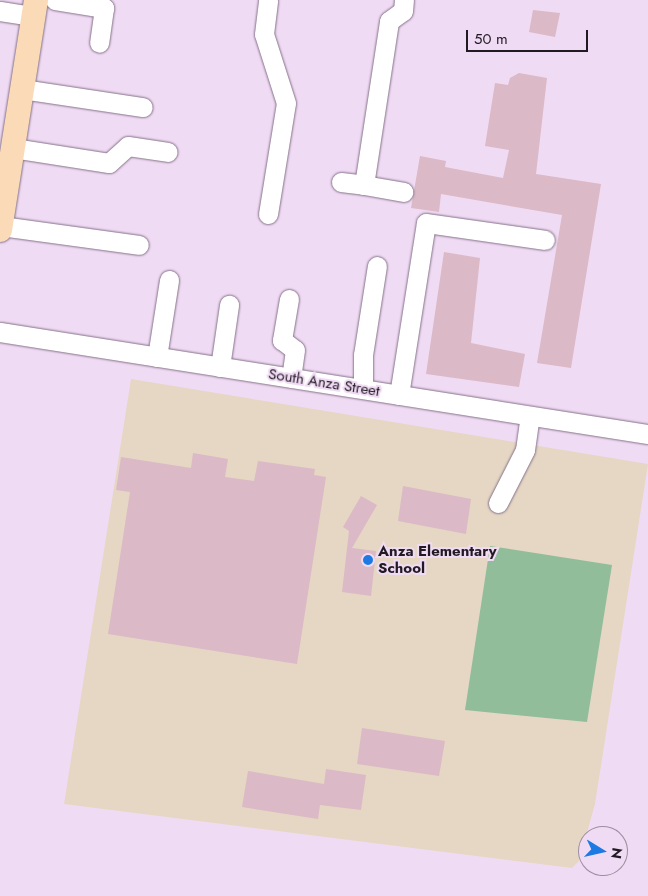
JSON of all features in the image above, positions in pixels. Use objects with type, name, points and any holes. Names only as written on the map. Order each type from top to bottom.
[{"type":"main road","points":[[0,230],[35,8]]},
{"type":"street","points":[[55,0],[104,8],[99,44]]},
{"type":"street","points":[[268,0],[264,34],[286,103],[268,214]]},
{"type":"street","points":[[364,185],[389,21],[403,11],[404,0]]},
{"type":"street","points":[[0,12],[35,8]]},
{"type":"street","points":[[22,89],[143,107]]},
{"type":"street","points":[[13,148],[109,163],[128,146],[168,152]]},
{"type":"street","points":[[341,182],[403,192]]},
{"type":"street","points":[[398,395],[426,223],[546,240]]},
{"type":"street","points":[[1,226],[139,245]]},
{"type":"street","points":[[363,389],[363,355],[377,266]]},
{"type":"street","points":[[157,357],[169,280]]},
{"type":"street","points":[[289,299],[282,340],[295,350],[291,378]]},
{"type":"street","points":[[220,367],[229,305]]},
{"type":"street","name":"South Anza Street","points":[[0,332],[648,434]]},
{"type":"street","points":[[498,503],[525,450],[530,416]]},
{"type":"shaded area","name":"Anza Elementary School","points":[[131,379],[648,464],[595,804],[589,826],[578,826],[578,862],[572,868],[64,804]]},
{"type":"green space","points":[[490,546],[612,565],[587,722],[465,710]]},
{"type":"building","points":[[533,10],[560,13],[555,37],[529,32]]},
{"type":"building","points":[[519,73],[547,78],[536,174],[601,184],[571,368],[537,363],[562,215],[441,194],[439,212],[411,208],[420,156],[446,161],[445,167],[503,178],[509,150],[485,146],[495,83],[508,85],[510,78]]},
{"type":"building","points":[[444,252],[480,258],[471,343],[525,354],[519,387],[426,374]]},
{"type":"building","points":[[193,453],[228,459],[225,477],[254,481],[258,461],[315,469],[314,475],[326,477],[297,664],[108,634],[130,492],[116,490],[121,457],[191,468]]},
{"type":"building","points":[[403,486],[471,499],[466,534],[398,521]]},
{"type":"building","points":[[361,496],[377,505],[352,548],[376,551],[371,596],[342,592],[349,531],[343,527]]},
{"type":"building","points":[[362,728],[445,741],[439,776],[357,764]]},
{"type":"building","points":[[326,769],[366,775],[361,810],[320,805],[318,819],[242,807],[248,771],[324,784]]},
{"type":"place","name":"Anza Elementary School","points":[[368,560]]}]
